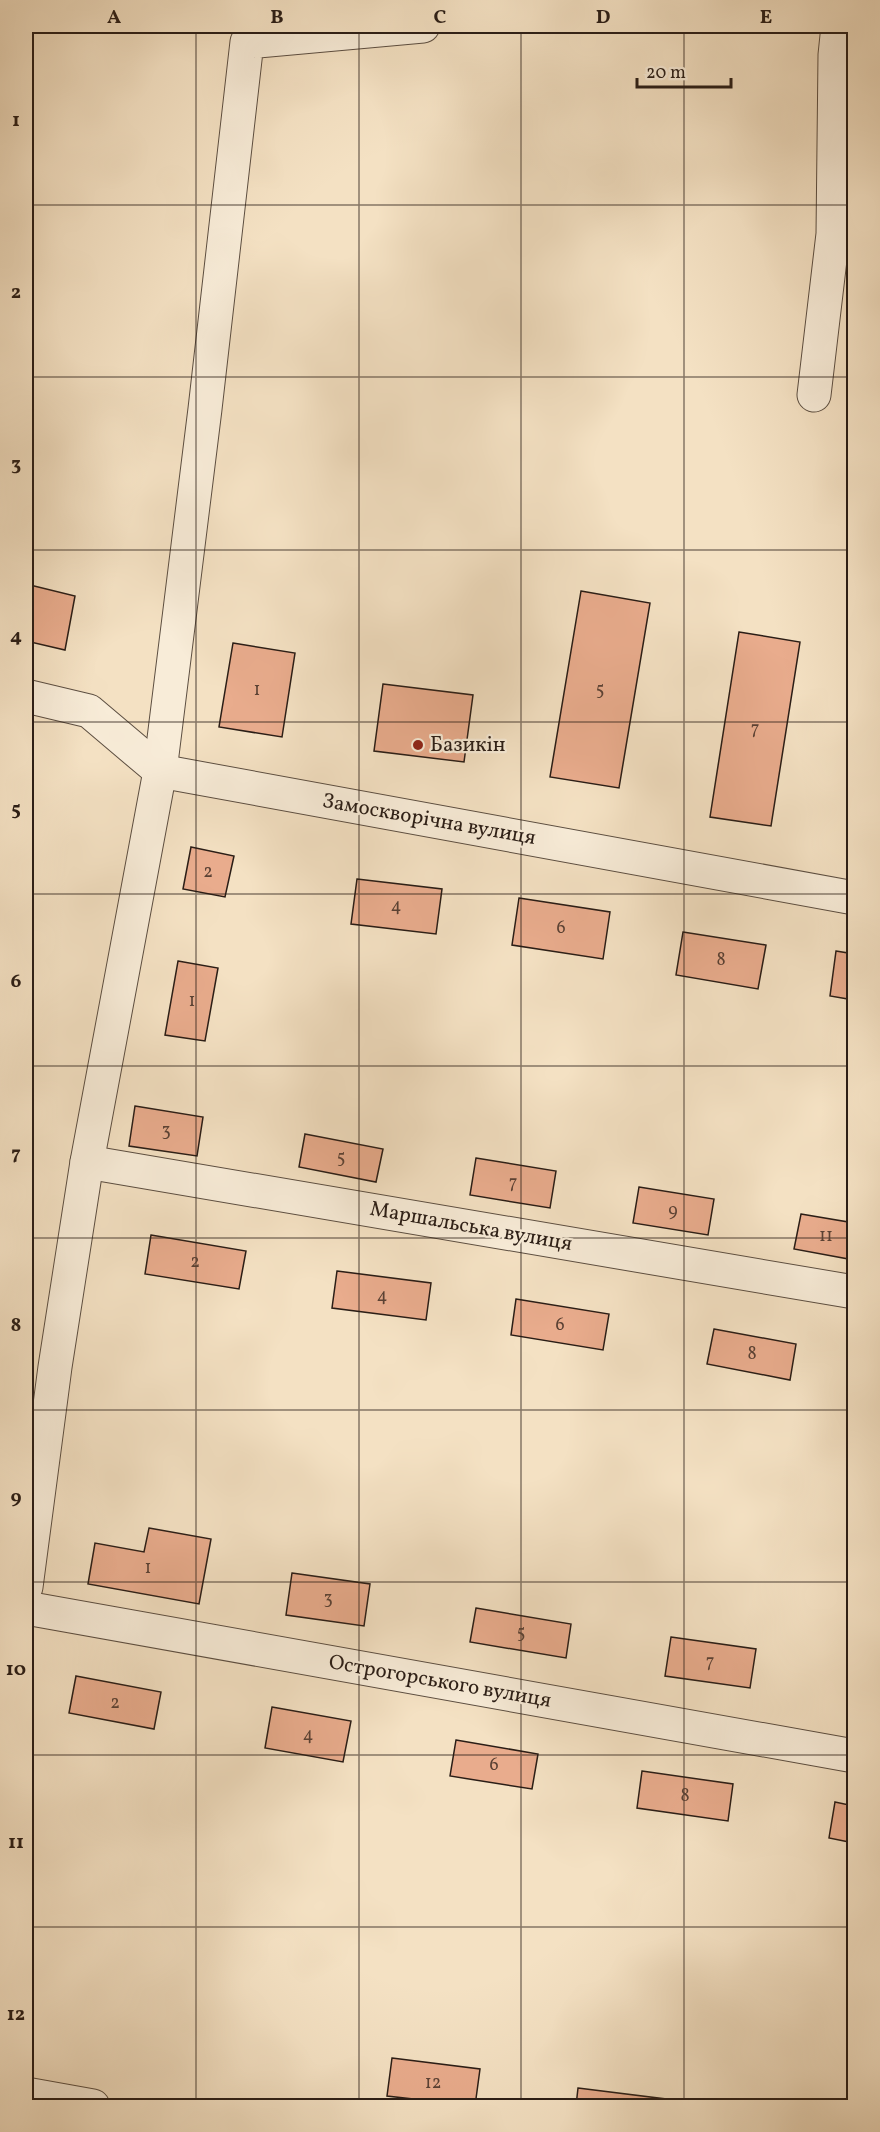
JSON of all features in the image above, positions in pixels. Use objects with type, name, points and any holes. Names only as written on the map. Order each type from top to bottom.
[{"type":"street","points":[[26,1587],[55,1367],[87,1162],[160,771],[206,409],[247,42],[423,26]]},
{"type":"street","points":[[814,395],[833,234],[835,55],[838,26]]},
{"type":"street","name":"Замоскворічна вулиця","points":[[26,696],[89,711],[160,771],[855,898]]},
{"type":"street","name":"Маршальська вулиця","points":[[87,1162],[855,1292]]},
{"type":"street","name":"Острогорського вулиця","points":[[26,1608],[855,1756]]},
{"type":"street","points":[[26,2094],[93,2106]]},
{"type":"building","points":[[26,584],[75,596],[65,650],[26,641]]},
{"type":"building","points":[[581,591],[650,603],[619,788],[550,777]]},
{"type":"building","points":[[739,632],[800,642],[771,826],[710,817]]},
{"type":"building","points":[[233,643],[295,653],[282,737],[219,727]]},
{"type":"building","points":[[383,684],[473,695],[464,762],[374,751]]},
{"type":"building","points":[[191,847],[234,856],[225,897],[183,889]]},
{"type":"building","points":[[357,879],[442,889],[436,934],[351,924]]},
{"type":"building","points":[[519,898],[610,912],[603,959],[512,945]]},
{"type":"building","points":[[683,932],[766,945],[758,989],[676,975]]},
{"type":"building","points":[[836,951],[854,954],[854,1000],[830,996]]},
{"type":"building","points":[[178,961],[218,968],[205,1041],[165,1035]]},
{"type":"building","points":[[135,1106],[203,1117],[197,1156],[129,1146]]},
{"type":"building","points":[[305,1134],[383,1149],[376,1182],[299,1167]]},
{"type":"building","points":[[476,1158],[556,1171],[550,1208],[470,1195]]},
{"type":"building","points":[[639,1187],[714,1199],[708,1235],[633,1223]]},
{"type":"building","points":[[801,1214],[854,1223],[854,1260],[794,1249]]},
{"type":"building","points":[[151,1235],[246,1251],[239,1289],[145,1274]]},
{"type":"building","points":[[337,1271],[431,1283],[426,1320],[332,1308]]},
{"type":"building","points":[[516,1299],[609,1314],[603,1350],[511,1335]]},
{"type":"building","points":[[714,1329],[796,1344],[790,1380],[707,1364]]},
{"type":"building","points":[[149,1528],[211,1539],[199,1604],[88,1584],[95,1543],[144,1552]]},
{"type":"building","points":[[292,1573],[370,1584],[364,1626],[286,1615]]},
{"type":"building","points":[[476,1608],[571,1624],[566,1658],[470,1642]]},
{"type":"building","points":[[671,1637],[756,1649],[750,1688],[665,1676]]},
{"type":"building","points":[[76,1676],[161,1692],[154,1729],[69,1713]]},
{"type":"building","points":[[272,1707],[351,1721],[343,1762],[265,1748]]},
{"type":"building","points":[[456,1740],[538,1754],[532,1789],[450,1776]]},
{"type":"building","points":[[642,1771],[733,1784],[728,1821],[637,1808]]},
{"type":"building","points":[[835,1802],[854,1806],[854,1843],[829,1838]]},
{"type":"building","points":[[392,2058],[480,2069],[475,2106],[387,2096]]},
{"type":"building","points":[[578,2088],[666,2099],[665,2106],[576,2106]]},
{"type":"place","name":"Базикін","points":[[418,745]]}]
